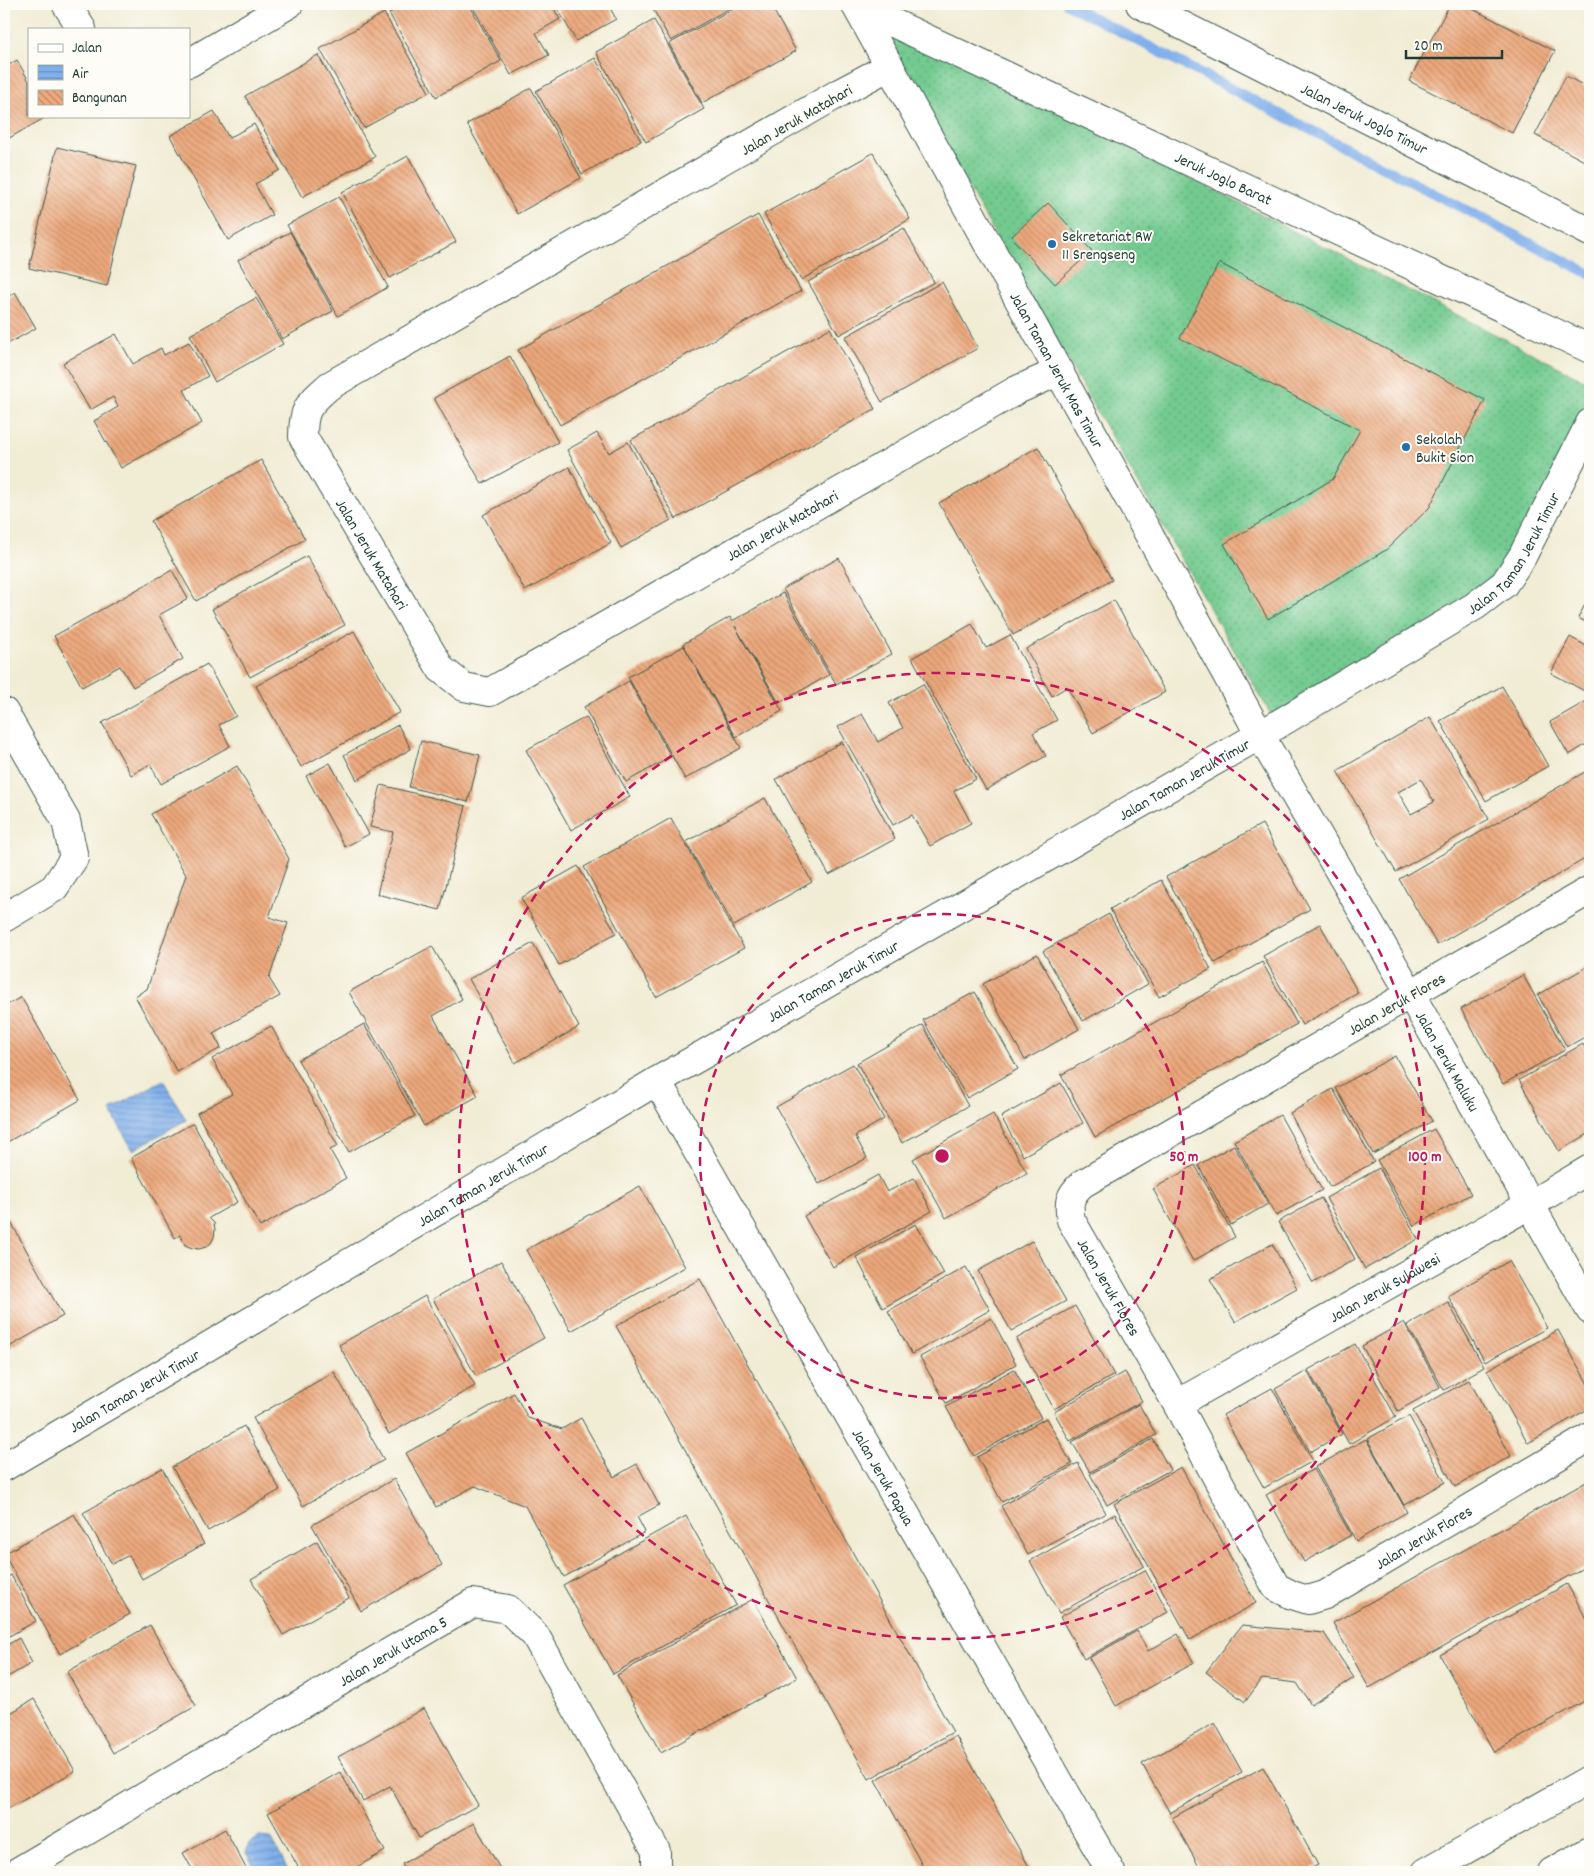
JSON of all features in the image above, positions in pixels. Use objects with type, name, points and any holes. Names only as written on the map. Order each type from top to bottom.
[{"type":"street","points":[[66,4],[81,28]]},
{"type":"street","points":[[190,62],[289,4]]},
{"type":"street","name":"Jalan Jeruk Joglo Timur","points":[[1140,4],[1590,232]]},
{"type":"street","name":"Jalan Taman Jeruk Mas Timur","points":[[856,5],[1260,735]]},
{"type":"street","name":"Jeruk Joglo Barat","points":[[856,5],[1590,349]]},
{"type":"street","name":"Jalan Jeruk Matahari","points":[[890,66],[329,386],[308,405],[303,420],[303,438],[441,670],[464,687],[490,692],[1018,390],[1060,371]]},
{"type":"street","name":"Jalan Taman Jeruk Timur","points":[[4,1467],[657,1082],[1260,735],[1475,606],[1504,584],[1522,556],[1590,423]]},
{"type":"street","points":[[4,712],[66,821],[74,858],[54,888],[4,918]]},
{"type":"street","name":"Jalan Jeruk Maluku","points":[[1260,735],[1531,1204],[1590,1310]]},
{"type":"street","name":"Jalan Jeruk Flores","points":[[1590,890],[1082,1184],[1073,1192],[1069,1206],[1072,1220],[1177,1404],[1276,1587],[1292,1595],[1308,1600],[1325,1595],[1590,1437]]},
{"type":"street","name":"Jalan Jeruk Papua","points":[[657,1082],[1110,1872]]},
{"type":"street","name":"Jalan Jeruk Sulawesi","points":[[1177,1404],[1590,1169]]},
{"type":"street","name":"Jalan Jeruk Utama 5","points":[[17,1872],[473,1603],[508,1608],[535,1635],[656,1851],[656,1872]]},
{"type":"street","points":[[1426,1872],[1590,1779]]},
{"type":"street","points":[[1552,1872],[1590,1851]]},
{"type":"green space","points":[[868,13],[1590,383],[1590,434],[1510,580],[1274,720]]},
{"type":"water","points":[[163,1080],[186,1120],[133,1150],[110,1110]]},
{"type":"water","points":[[259,1837],[271,1838],[289,1872],[258,1872],[246,1853],[249,1843]]},
{"type":"building","points":[[406,4],[469,4],[501,61],[436,97],[389,13]]},
{"type":"building","points":[[471,4],[551,4],[560,19],[536,33],[549,55],[511,75]]},
{"type":"building","points":[[555,4],[608,4],[616,19],[576,41]]},
{"type":"building","points":[[650,4],[737,4],[671,41]]},
{"type":"building","points":[[741,4],[770,4],[796,51],[702,103],[669,44]]},
{"type":"building","points":[[1450,4],[1463,4],[1555,51],[1512,133],[1409,81]]},
{"type":"building","points":[[384,13],[429,92],[364,128],[320,49]]},
{"type":"building","points":[[654,20],[704,109],[646,142],[596,52]]},
{"type":"building","points":[[318,55],[375,157],[302,197],[245,96]]},
{"type":"building","points":[[595,58],[641,141],[582,174],[536,91]]},
{"type":"building","points":[[17,60],[28,79],[28,118],[44,118],[4,141],[4,68]]},
{"type":"building","points":[[1566,76],[1590,89],[1590,164],[1535,135]]},
{"type":"building","points":[[531,88],[581,178],[517,214],[467,124]]},
{"type":"building","points":[[214,111],[229,138],[254,124],[280,170],[255,184],[272,215],[228,240],[170,136]]},
{"type":"building","points":[[57,147],[136,166],[107,286],[29,268]]},
{"type":"building","points":[[873,153],[910,219],[801,280],[764,214]]},
{"type":"building","points":[[408,156],[456,242],[390,278],[342,192]]},
{"type":"building","points":[[339,197],[388,287],[338,316],[287,225]]},
{"type":"building","name":"Sekretariat RW 11 Srengseng","points":[[1048,203],[1092,251],[1055,284],[1011,237]]},
{"type":"building","points":[[758,215],[801,291],[560,425],[518,350]]},
{"type":"building","points":[[904,228],[934,282],[839,335],[808,282]]},
{"type":"building","points":[[290,232],[333,311],[282,339],[238,260]]},
{"type":"building","name":"Sekolah Bukit Sion","points":[[1219,263],[1485,400],[1429,508],[1386,550],[1268,619],[1224,544],[1333,479],[1360,430],[1180,338]]},
{"type":"building","points":[[942,282],[978,348],[882,402],[845,337]]},
{"type":"building","points":[[15,292],[36,328],[4,346],[4,299]]},
{"type":"building","points":[[256,298],[283,344],[215,382],[190,335]]},
{"type":"building","points":[[830,328],[875,409],[676,519],[631,440]]},
{"type":"building","points":[[116,334],[133,364],[161,348],[164,355],[189,342],[208,376],[184,390],[202,423],[121,468],[94,421],[118,407],[113,397],[90,410],[63,363]]},
{"type":"building","points":[[510,356],[558,442],[482,484],[434,398]]},
{"type":"building","points":[[597,433],[609,453],[628,442],[671,520],[621,548],[567,450]]},
{"type":"building","points":[[1038,447],[1112,580],[1013,635],[939,503]]},
{"type":"building","points":[[261,460],[305,539],[196,601],[151,521]]},
{"type":"building","points":[[569,467],[611,543],[525,591],[483,515]]},
{"type":"building","points":[[307,556],[345,625],[250,677],[212,609]]},
{"type":"building","points":[[839,558],[892,654],[836,684],[783,589]]},
{"type":"building","points":[[172,570],[188,599],[159,615],[183,659],[133,687],[120,666],[82,687],[54,636]]},
{"type":"building","points":[[783,593],[829,675],[779,703],[735,626],[782,711],[736,737],[683,644],[730,617],[732,621]]},
{"type":"building","points":[[1590,595],[1590,624],[1578,618]]},
{"type":"building","points":[[1114,600],[1165,692],[1093,733],[1067,687],[1052,696],[1026,649]]},
{"type":"building","points":[[972,624],[986,648],[1010,635],[1057,720],[1033,733],[1046,756],[986,790],[912,658]]},
{"type":"building","points":[[354,631],[400,712],[301,767],[256,686]]},
{"type":"building","points":[[1570,637],[1590,648],[1590,694],[1551,673]]},
{"type":"building","points":[[684,646],[741,748],[685,779],[628,677]]},
{"type":"building","points":[[207,664],[236,716],[219,725],[230,746],[161,784],[150,764],[131,775],[102,723]]},
{"type":"building","points":[[629,681],[671,757],[626,782],[584,707]]},
{"type":"building","points":[[923,684],[976,779],[954,791],[971,823],[930,846],[912,815],[893,825],[838,727],[862,714],[878,742],[903,728],[889,703]]},
{"type":"building","points":[[1502,686],[1548,766],[1486,801],[1440,721]]},
{"type":"building","points":[[1590,699],[1590,742],[1569,755],[1550,722]]},
{"type":"building","points":[[586,717],[630,797],[571,830],[526,750]]},
{"type":"building","points":[[1430,717],[1489,819],[1396,872],[1337,771]],"holes":[[[1421,779],[1434,802],[1411,814],[1398,792]]]},
{"type":"building","points":[[398,725],[411,749],[357,780],[344,755]]},
{"type":"building","points":[[421,741],[480,755],[468,802],[409,787]]},
{"type":"building","points":[[842,742],[895,839],[829,875],[776,779]]},
{"type":"building","points":[[330,763],[369,834],[345,847],[306,776]]},
{"type":"building","points":[[237,766],[289,859],[269,917],[288,923],[269,978],[280,996],[213,1033],[221,1048],[177,1072],[135,996],[147,989],[186,875],[151,814]]},
{"type":"building","points":[[1590,769],[1590,856],[1437,945],[1399,879]]},
{"type":"building","points":[[381,785],[466,806],[440,910],[377,894],[393,832],[370,827]]},
{"type":"building","points":[[765,798],[812,882],[734,926],[686,842]]},
{"type":"building","points":[[671,818],[744,948],[656,997],[584,867]]},
{"type":"building","points":[[1262,824],[1310,909],[1215,963],[1166,877]]},
{"type":"building","points":[[578,866],[616,933],[559,965],[521,898]]},
{"type":"building","points":[[1161,880],[1211,969],[1159,997],[1110,909]]},
{"type":"building","points":[[1109,914],[1148,984],[1083,1021],[1043,951]]},
{"type":"building","points":[[1320,924],[1358,993],[1302,1025],[1263,956]]},
{"type":"building","points":[[533,943],[579,1027],[515,1063],[469,979]]},
{"type":"building","points":[[432,946],[462,999],[433,1016],[478,1096],[424,1126],[349,992]]},
{"type":"building","points":[[1037,954],[1079,1029],[1025,1060],[983,984]]},
{"type":"building","points":[[1262,962],[1297,1024],[1095,1137],[1061,1075]]},
{"type":"building","points":[[1590,965],[1590,1034],[1567,1047],[1538,995]]},
{"type":"building","points":[[1523,975],[1565,1050],[1503,1084],[1461,1009]]},
{"type":"building","points":[[975,992],[1018,1069],[967,1098],[923,1020]]},
{"type":"building","points":[[21,997],[80,1100],[4,1144],[4,1007]]},
{"type":"building","points":[[364,1024],[415,1116],[349,1152],[298,1060]]},
{"type":"building","points":[[923,1025],[968,1106],[902,1143],[857,1063]]},
{"type":"building","points":[[271,1026],[338,1146],[330,1150],[346,1178],[260,1227],[197,1113],[232,1094],[212,1059]]},
{"type":"building","points":[[1583,1044],[1590,1058],[1590,1133],[1559,1151],[1519,1080]]},
{"type":"building","points":[[1395,1056],[1432,1121],[1373,1154],[1336,1088]]},
{"type":"building","points":[[853,1064],[884,1119],[855,1136],[867,1158],[819,1184],[776,1107]]},
{"type":"building","points":[[1061,1083],[1083,1123],[1023,1156],[1001,1117]]},
{"type":"building","points":[[1333,1089],[1374,1162],[1330,1187],[1290,1113]]},
{"type":"building","points":[[993,1114],[1027,1173],[946,1218],[913,1159]]},
{"type":"building","points":[[1280,1115],[1322,1190],[1276,1216],[1234,1141]]},
{"type":"building","points":[[193,1123],[237,1202],[209,1218],[214,1223],[214,1237],[206,1247],[199,1249],[185,1245],[180,1235],[175,1238],[131,1158]]},
{"type":"building","points":[[1434,1129],[1471,1194],[1414,1226],[1377,1160]]},
{"type":"building","points":[[1234,1145],[1268,1204],[1231,1225],[1198,1165]]},
{"type":"building","points":[[1195,1165],[1235,1237],[1193,1261],[1153,1189]]},
{"type":"building","points":[[1379,1168],[1418,1239],[1365,1269],[1326,1198]]},
{"type":"building","points":[[878,1175],[887,1192],[914,1178],[932,1211],[833,1267],[804,1216]]},
{"type":"building","points":[[640,1186],[685,1267],[571,1331],[526,1250]]},
{"type":"building","points":[[1321,1198],[1355,1259],[1313,1283],[1278,1222]]},
{"type":"building","points":[[8,1217],[63,1316],[4,1350],[4,1220]]},
{"type":"building","points":[[916,1224],[944,1274],[883,1308],[856,1257]]},
{"type":"building","points":[[1032,1241],[1066,1301],[1011,1331],[978,1271]]},
{"type":"building","points":[[1272,1244],[1297,1288],[1235,1322],[1210,1279]]},
{"type":"building","points":[[501,1261],[544,1338],[476,1376],[433,1299]]},
{"type":"building","points":[[1509,1261],[1547,1328],[1485,1362],[1448,1296]]},
{"type":"building","points":[[966,1267],[990,1310],[912,1354],[888,1311]]},
{"type":"building","points":[[700,1279],[953,1732],[869,1779],[616,1326]]},
{"type":"building","points":[[425,1296],[475,1386],[389,1434],[339,1345]]},
{"type":"building","points":[[1448,1302],[1484,1367],[1444,1390],[1407,1325]]},
{"type":"building","points":[[1075,1306],[1114,1375],[1054,1409],[1016,1339]]},
{"type":"building","points":[[991,1318],[1016,1364],[946,1403],[920,1357]]},
{"type":"building","points":[[1404,1322],[1440,1387],[1398,1411],[1362,1346]]},
{"type":"building","points":[[1558,1330],[1590,1388],[1590,1408],[1528,1443],[1487,1370]]},
{"type":"building","points":[[1355,1344],[1396,1417],[1349,1444],[1308,1370]]},
{"type":"building","points":[[1014,1369],[1041,1418],[974,1456],[946,1407]]},
{"type":"building","points":[[1307,1371],[1342,1434],[1310,1452],[1275,1389]]},
{"type":"building","points":[[334,1372],[384,1460],[303,1506],[253,1418]]},
{"type":"building","points":[[1125,1372],[1142,1401],[1070,1441],[1054,1412]]},
{"type":"building","points":[[1469,1380],[1511,1456],[1455,1487],[1413,1411]]},
{"type":"building","points":[[1272,1388],[1313,1461],[1264,1488],[1223,1415]]},
{"type":"building","points":[[514,1393],[528,1418],[562,1429],[581,1418],[614,1477],[637,1464],[659,1505],[637,1517],[645,1532],[564,1577],[525,1506],[475,1486],[436,1507],[406,1453]]},
{"type":"building","points":[[1139,1404],[1156,1435],[1090,1472],[1072,1442]]},
{"type":"building","points":[[1409,1416],[1445,1482],[1404,1505],[1367,1439]]},
{"type":"building","points":[[1046,1418],[1072,1464],[1002,1502],[977,1457]]},
{"type":"building","points":[[244,1426],[280,1490],[208,1531],[172,1467]]},
{"type":"building","points":[[1153,1439],[1170,1470],[1107,1505],[1090,1474]]},
{"type":"building","points":[[1366,1439],[1407,1512],[1356,1541],[1315,1467]]},
{"type":"building","points":[[1078,1463],[1106,1513],[1028,1555],[1001,1506]]},
{"type":"building","points":[[1181,1467],[1256,1603],[1190,1640],[1114,1504]]},
{"type":"building","points":[[162,1468],[204,1544],[142,1579],[129,1555],[112,1564],[83,1513]]},
{"type":"building","points":[[1314,1469],[1351,1535],[1304,1562],[1266,1495]]},
{"type":"building","points":[[394,1479],[442,1565],[361,1611],[312,1525]]},
{"type":"building","points":[[1590,1480],[1590,1564],[1369,1688],[1333,1623]]},
{"type":"building","points":[[74,1514],[130,1614],[60,1654],[4,1554]]},
{"type":"building","points":[[1115,1514],[1144,1566],[1059,1613],[1030,1561]]},
{"type":"building","points":[[686,1516],[736,1605],[613,1674],[563,1585]]},
{"type":"building","points":[[317,1541],[349,1598],[283,1635],[251,1579]]},
{"type":"building","points":[[1145,1570],[1168,1612],[1084,1659],[1060,1617]]},
{"type":"building","points":[[11,1575],[36,1621],[4,1639],[4,1579]]},
{"type":"building","points":[[1567,1584],[1590,1625],[1590,1698],[1494,1752],[1440,1655]]},
{"type":"building","points":[[753,1599],[797,1678],[661,1753],[617,1675]]},
{"type":"building","points":[[150,1625],[196,1706],[113,1753],[67,1672]]},
{"type":"building","points":[[1242,1625],[1324,1633],[1354,1678],[1311,1705],[1297,1683],[1262,1679],[1245,1702],[1206,1672]]},
{"type":"building","points":[[1137,1631],[1148,1651],[1178,1634],[1194,1663],[1116,1706],[1089,1658]]},
{"type":"building","points":[[19,1638],[32,1663],[4,1679],[4,1647]]},
{"type":"building","points":[[34,1699],[75,1771],[4,1811],[4,1717]]},
{"type":"building","points":[[424,1708],[478,1805],[419,1838],[390,1786],[363,1801],[338,1757]]},
{"type":"building","points":[[1215,1723],[1242,1772],[1170,1813],[1142,1764]]},
{"type":"building","points":[[956,1736],[1032,1872],[926,1872],[875,1780]]},
{"type":"building","points":[[1263,1767],[1318,1865],[1304,1872],[1202,1872],[1172,1818]]},
{"type":"building","points":[[340,1772],[385,1851],[348,1872],[301,1872],[268,1813]]},
{"type":"building","points":[[474,1823],[502,1872],[406,1872],[402,1864]]},
{"type":"building","points":[[225,1829],[248,1872],[194,1872],[183,1853]]},
{"type":"waterway","points":[[1067,4],[1590,274]]},
{"type":"place","name":"Sekretariat RW 11 Srengseng","points":[[1052,244]]},
{"type":"place","name":"Sekolah Bukit Sion","points":[[1406,447]]}]
